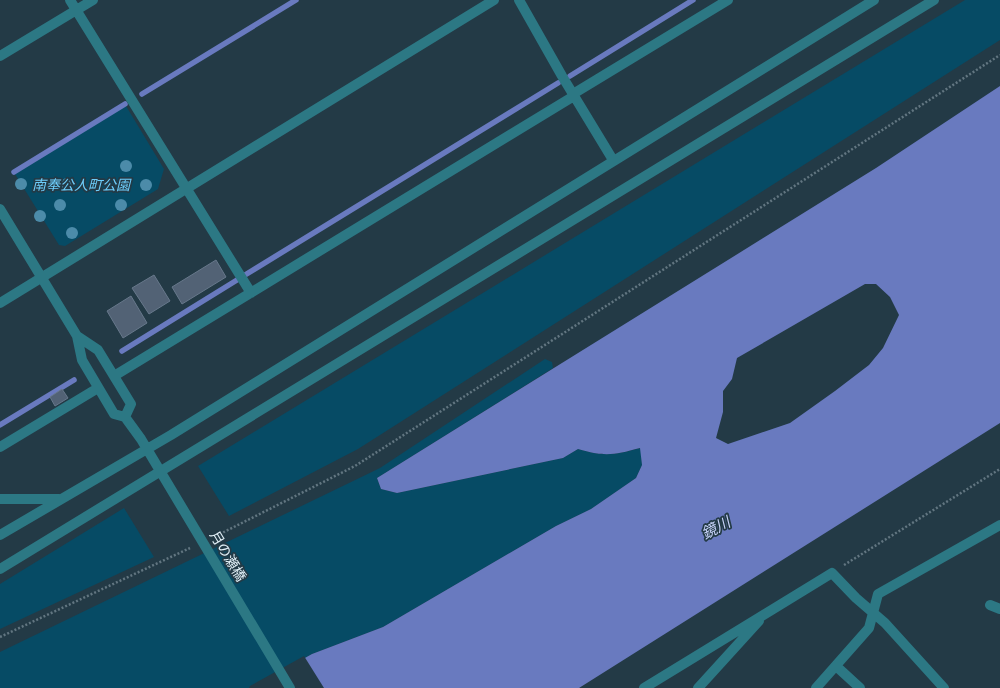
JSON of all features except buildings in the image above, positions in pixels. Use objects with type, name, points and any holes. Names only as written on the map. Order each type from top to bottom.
[{"type":"street","points":[[70,0],[251,293]]},
{"type":"street","points":[[0,56],[93,0]]},
{"type":"street","points":[[0,303],[494,0]]},
{"type":"street","points":[[519,0],[573,95],[613,160]]},
{"type":"street","points":[[114,376],[728,0]]},
{"type":"street","points":[[0,535],[177,430],[874,0]]},
{"type":"street","points":[[0,569],[934,0]]},
{"type":"street","points":[[0,209],[76,336],[82,360],[98,388],[114,414],[125,417],[131,404],[98,350],[76,336]]},
{"type":"street","points":[[0,447],[98,388]]},
{"type":"street","name":"月の瀬橋","points":[[125,417],[141,439],[290,688]]},
{"type":"street","points":[[0,499],[59,499]]},
{"type":"street","points":[[816,688],[869,628],[878,594],[1000,525]]},
{"type":"street","points":[[644,688],[832,573],[885,623],[944,688]]},
{"type":"street","points":[[990,605],[1000,609]]},
{"type":"street","points":[[698,688],[767,612]]},
{"type":"street","points":[[836,666],[860,688]]},
{"type":"path","points":[[212,538],[355,466],[1000,55]]},
{"type":"path","points":[[832,573],[1000,469]]},
{"type":"path","points":[[0,637],[191,548]]},
{"type":"green space","points":[[965,0],[1000,0],[1000,40],[358,449],[229,516],[198,466]]},
{"type":"green space","name":"南奉公人町公園","points":[[126,106],[164,169],[158,189],[65,246],[59,245],[15,174]]},
{"type":"green space","points":[[545,359],[552,362],[553,368],[377,478],[381,489],[397,493],[563,458],[578,449],[595,453],[610,454],[641,448],[642,465],[636,478],[591,509],[556,526],[383,627],[312,654],[251,688],[0,688],[0,652],[380,468]]},
{"type":"green space","points":[[124,508],[154,557],[0,629],[0,584]]},
{"type":"water","name":"鏡川","points":[[1000,86],[1000,423],[579,688],[251,688],[312,654],[383,627],[556,526],[591,509],[636,478],[642,465],[640,448],[609,454],[595,453],[578,449],[563,458],[397,493],[381,489],[377,478],[876,168]],"holes":[[[865,284],[876,284],[890,297],[899,315],[883,348],[869,365],[790,423],[728,444],[716,438],[723,412],[723,391],[732,379],[737,358]]]},
{"type":"pier","points":[[304,656],[324,688],[249,688],[250,686]]},
{"type":"waterway","points":[[142,94],[296,0]]},
{"type":"waterway","points":[[570,76],[693,0]]},
{"type":"waterway","points":[[245,275],[558,83]]},
{"type":"waterway","points":[[14,172],[125,104]]},
{"type":"waterway","points":[[122,351],[237,280]]},
{"type":"waterway","points":[[0,425],[74,380]]}]
